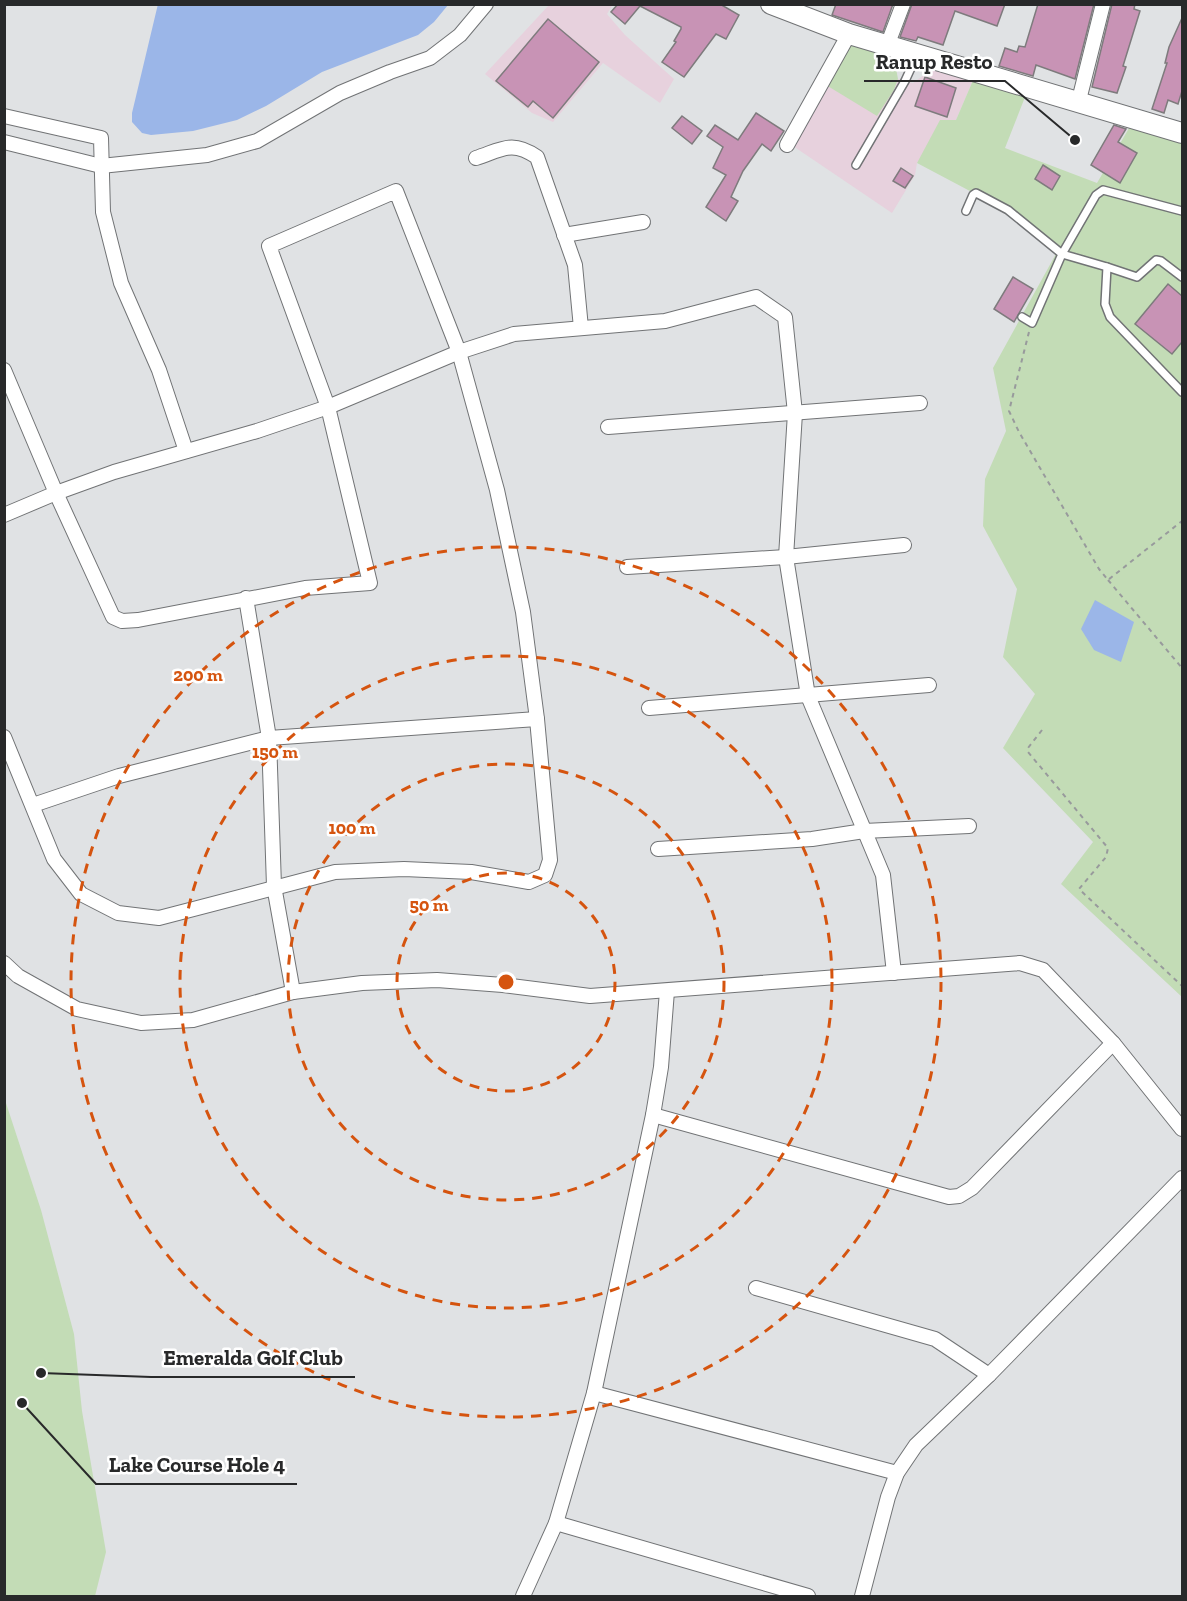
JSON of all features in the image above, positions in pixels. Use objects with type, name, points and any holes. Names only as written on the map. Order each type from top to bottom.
[{"type":"main road","points":[[771,4],[887,46],[1182,133]]},
{"type":"street","points":[[4,142],[101,166],[207,155],[257,141],[340,93],[430,58],[460,35],[486,4]]},
{"type":"street","points":[[887,46],[903,4]]},
{"type":"street","points":[[1078,104],[1103,4]]},
{"type":"street","points":[[787,145],[849,34]]},
{"type":"street","points":[[4,116],[101,138],[103,212],[121,283],[159,370],[186,451]]},
{"type":"street","points":[[476,158],[511,147],[523,148],[537,157],[575,266],[581,328]]},
{"type":"street","points":[[4,370],[113,617],[122,621],[138,620],[305,588],[370,583],[328,407],[269,246],[396,191],[459,352],[500,501],[523,612],[537,719],[550,860],[545,875],[529,882],[471,872],[404,869],[335,872],[274,886],[159,918],[118,914],[81,894],[54,859],[4,736]]},
{"type":"street","points":[[564,235],[643,222]]},
{"type":"street","points":[[4,515],[56,492],[114,472],[257,431],[328,407],[459,352],[514,334],[665,321],[756,297],[784,317],[795,413],[786,557],[808,696],[883,875],[894,974]]},
{"type":"street","points":[[608,427],[920,403]]},
{"type":"street","points":[[627,567],[786,557],[903,545]]},
{"type":"street","points":[[246,598],[269,738],[274,886],[293,992]]},
{"type":"street","points":[[649,708],[929,685]]},
{"type":"street","points":[[33,805],[119,776],[269,738],[537,719]]},
{"type":"street","points":[[658,849],[812,839],[864,831],[969,826]]},
{"type":"street","points":[[4,963],[18,976],[76,1009],[141,1023],[193,1020],[293,992],[362,983],[437,980],[503,985],[590,996],[1020,963],[1043,970],[1113,1043],[1182,1129]]},
{"type":"street","points":[[523,1596],[556,1523],[594,1393],[653,1115],[661,1067],[667,991]]},
{"type":"street","points":[[653,1115],[949,1197],[959,1196],[972,1188],[1113,1043]]},
{"type":"street","points":[[862,1596],[888,1497],[897,1473],[916,1445],[1182,1178]]},
{"type":"street","points":[[756,1288],[935,1339],[989,1374]]},
{"type":"street","points":[[594,1393],[897,1473]]},
{"type":"street","points":[[556,1523],[808,1596]]},
{"type":"lane","points":[[856,165],[918,55]]},
{"type":"lane","points":[[1022,317],[1032,323],[1062,254],[1096,195],[1103,190],[1182,211]]},
{"type":"lane","points":[[966,211],[976,193],[1008,210],[1062,254],[1137,277],[1156,260],[1161,261],[1182,278]]},
{"type":"lane","points":[[1107,267],[1105,304],[1110,317],[1182,392]]},
{"type":"path","points":[[1032,323],[1009,411],[1099,569],[1182,668]]},
{"type":"path","points":[[1108,580],[1182,521]]},
{"type":"path","points":[[1042,730],[1028,748],[1028,752],[1108,848],[1106,857],[1080,889],[1182,986]]},
{"type":"shaded area","points":[[613,4],[607,14],[625,35],[674,79],[660,103],[603,63],[553,122],[532,113],[485,74],[549,5]]},
{"type":"shaded area","points":[[935,67],[974,78],[956,120],[917,163],[915,175],[892,213],[793,146],[826,85],[894,90],[898,79],[913,83]]},
{"type":"green space","points":[[850,43],[894,58],[898,79],[894,90],[877,116],[826,85]]},
{"type":"green space","points":[[974,78],[1027,92],[1005,148],[1097,183],[1132,123],[1182,140],[1182,997],[1061,884],[1093,842],[1003,748],[1035,694],[1003,657],[1017,589],[983,526],[985,479],[1006,431],[993,368],[1057,252],[1017,220],[985,199],[917,163],[940,120],[956,120]],"holes":[[[1043,166],[1060,176],[1052,189],[1035,179]]]},
{"type":"green space","points":[[5,1100],[41,1210],[74,1334],[82,1411],[106,1552],[95,1596],[5,1596]]},
{"type":"water","points":[[158,4],[448,5],[434,22],[418,35],[322,72],[266,106],[237,120],[193,131],[151,135],[142,133],[132,122],[132,113]]},
{"type":"water","points":[[1095,600],[1134,622],[1121,662],[1094,650],[1081,629]]},
{"type":"building","points":[[618,4],[720,4],[739,15],[726,39],[716,34],[684,77],[662,62],[676,42],[674,41],[681,27],[640,6],[625,24],[611,12]]},
{"type":"building","points":[[836,4],[893,4],[883,32],[832,15]]},
{"type":"building","points":[[912,4],[1005,4],[997,26],[955,11],[943,45],[918,37],[916,41],[900,37]]},
{"type":"building","points":[[1038,4],[1094,4],[1075,79],[1036,65],[1033,76],[999,66],[1005,48],[1017,52],[1019,46],[1025,47]]},
{"type":"building","points":[[1112,4],[1135,4],[1134,9],[1140,11],[1117,93],[1092,87]]},
{"type":"building","points":[[1182,18],[1182,91],[1178,104],[1168,100],[1164,113],[1152,109],[1167,63],[1165,63],[1169,47]]},
{"type":"building","points":[[548,19],[599,62],[553,118],[533,101],[528,107],[496,81]]},
{"type":"building","points":[[925,77],[956,88],[947,117],[915,106]]},
{"type":"building","points":[[756,113],[784,131],[771,151],[762,144],[743,171],[731,197],[738,201],[726,221],[706,207],[726,175],[713,168],[723,147],[707,136],[715,125],[738,140]]},
{"type":"building","points":[[682,116],[702,131],[692,144],[672,128]]},
{"type":"building","points":[[1114,125],[1126,129],[1118,142],[1137,153],[1120,183],[1091,165]]},
{"type":"building","points":[[1043,165],[1060,176],[1052,190],[1035,179]]},
{"type":"building","points":[[901,168],[913,176],[905,188],[893,181]]},
{"type":"building","points":[[1013,277],[1033,289],[1014,322],[994,309]]},
{"type":"building","points":[[1168,284],[1182,296],[1182,342],[1172,354],[1135,324]]},
{"type":"place","name":"Ranup Resto","points":[[1075,140]]},
{"type":"place","name":"Emeralda Golf Club","points":[[41,1373]]},
{"type":"place","name":"Lake Course Hole 4","points":[[22,1403]]}]
